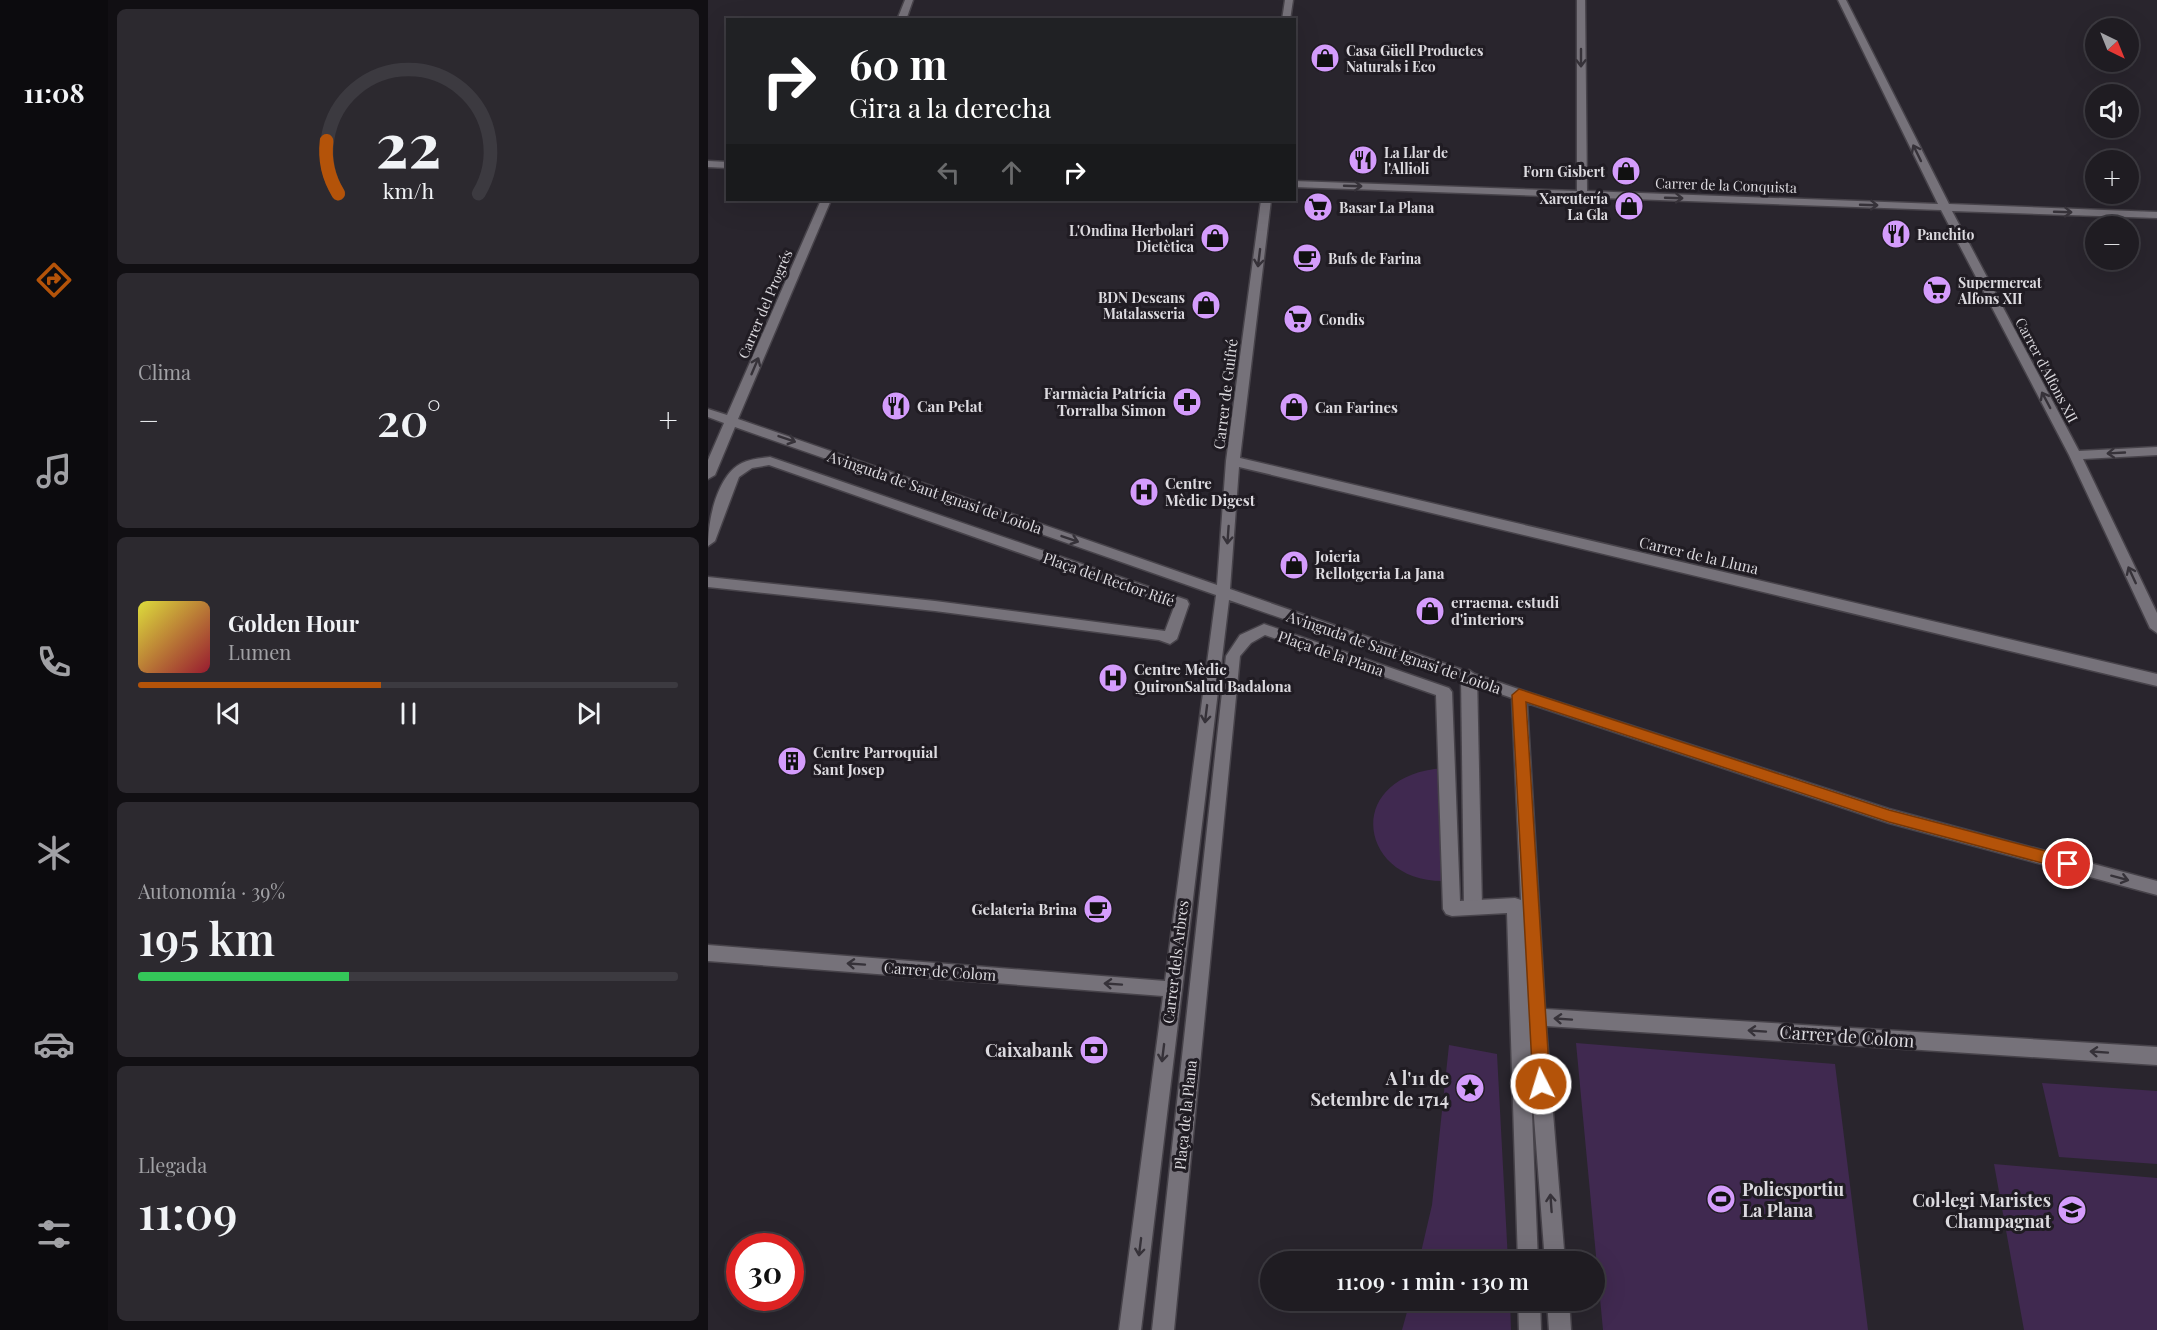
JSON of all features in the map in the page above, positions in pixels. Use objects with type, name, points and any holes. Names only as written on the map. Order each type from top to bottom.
[{"type":"street","points":[[902,18],[909,0]]},
{"type":"street","points":[[1287,18],[1289,0]]},
{"type":"street","points":[[1581,0],[1582,194]]},
{"type":"street","name":"Carrer d'Alfons XII","points":[[1842,0],[1945,208],[2075,455],[2157,628]]},
{"type":"street","points":[[708,164],[726,165]]},
{"type":"street","name":"Carrer de la Conquista","points":[[1296,184],[2157,215]]},
{"type":"street","name":"Carrer del Progrés","points":[[708,475],[826,201]]},
{"type":"street","name":"Carrer de Guifré","points":[[1223,594],[1233,461],[1266,201]]},
{"type":"street","name":"Avinguda de Sant Ignasi de Loiola","points":[[708,413],[1223,594],[1519,695],[1889,816],[2157,888]]},
{"type":"street","points":[[2075,455],[2157,452]]},
{"type":"street","name":"Plaça del Rector Rifé","points":[[708,541],[733,475],[748,465],[770,461],[1182,604],[1170,639],[1162,635],[994,613],[828,593],[708,582]]},
{"type":"street","name":"Carrer de la Lluna","points":[[1233,461],[2157,680]]},
{"type":"street","name":"Carrer dels Arbres","points":[[1130,1330],[1171,989],[1223,594]]},
{"type":"street","name":"Plaça de la Plana","points":[[1162,1330],[1233,656],[1245,637],[1264,629],[1444,692],[1452,909],[1515,905],[1528,1251]]},
{"type":"street","points":[[1468,676],[1473,907]]},
{"type":"street","points":[[1519,695],[1536,1017],[1554,1251]]},
{"type":"street","name":"Carrer de Colom","points":[[708,953],[1171,989]]},
{"type":"street","name":"Carrer de Colom","points":[[1536,1017],[2157,1056]]},
{"type":"street","points":[[1529,1311],[1530,1330]]},
{"type":"street","points":[[1559,1311],[1560,1330]]},
{"type":"shaded area","points":[[1443,768],[1444,881],[1415,877],[1393,865],[1379,848],[1373,828],[1376,808],[1388,789],[1411,775]]},
{"type":"shaded area","name":"Poliesportiu La Plana","points":[[1576,1043],[1835,1064],[1868,1330],[1603,1330],[1601,1311],[1605,1311],[1605,1251],[1596,1251]]},
{"type":"shaded area","points":[[1449,1045],[1497,1054],[1507,1251],[1421,1251],[1432,1205]]},
{"type":"shaded area","points":[[2042,1083],[2157,1091],[2157,1164],[2059,1157]]},
{"type":"shaded area","points":[[1994,1164],[2157,1178],[2157,1330],[2024,1330]]},
{"type":"shaded area","points":[[1407,1311],[1510,1311],[1511,1330],[1402,1330]]},
{"type":"place","name":"Casa Güell Productes Naturals i Eco","points":[[1325,58]]},
{"type":"place","name":"La Llar de l'Allioli","points":[[1363,160]]},
{"type":"place","name":"Forn Gisbert","points":[[1626,171]]},
{"type":"place","name":"Xarcutería La Gla","points":[[1629,206]]},
{"type":"place","name":"Basar La Plana","points":[[1318,207]]},
{"type":"place","name":"Panchito","points":[[1896,234]]},
{"type":"place","name":"L'Ondina Herbolari Dietètica","points":[[1215,238]]},
{"type":"place","name":"Bufs de Farina","points":[[1307,258]]},
{"type":"place","name":"Supermercat Alfons XII","points":[[1937,290]]},
{"type":"place","name":"BDN Descans Matalasseria","points":[[1206,305]]},
{"type":"place","name":"Condis","points":[[1298,319]]},
{"type":"place","name":"Farmàcia Patrícia Torralba Simon","points":[[1187,402]]},
{"type":"place","name":"Can Pelat","points":[[896,406]]},
{"type":"place","name":"Can Farines","points":[[1294,407]]},
{"type":"place","name":"Centre Mèdic Digest","points":[[1144,492]]},
{"type":"place","name":"Joieria Rellotgeria La Jana","points":[[1294,565]]},
{"type":"place","name":"erraema. estudi d'interiors","points":[[1430,611]]},
{"type":"place","name":"Centre Mèdic QuironSalud Badalona","points":[[1113,678]]},
{"type":"place","name":"Centre Parroquial Sant Josep","points":[[792,761]]},
{"type":"place","name":"Gelateria Brina","points":[[1098,909]]},
{"type":"place","name":"Caixabank","points":[[1094,1050]]},
{"type":"place","name":"A l'11 de Setembre de 1714","points":[[1470,1088]]},
{"type":"place","name":"Poliesportiu La Plana","points":[[1721,1199]]},
{"type":"place","name":"Col·legi Maristes Champagnat","points":[[2072,1210]]},
{"type":"route","points":[[1541,1084],[1519,695],[1889,816],[2068,864]]}]
